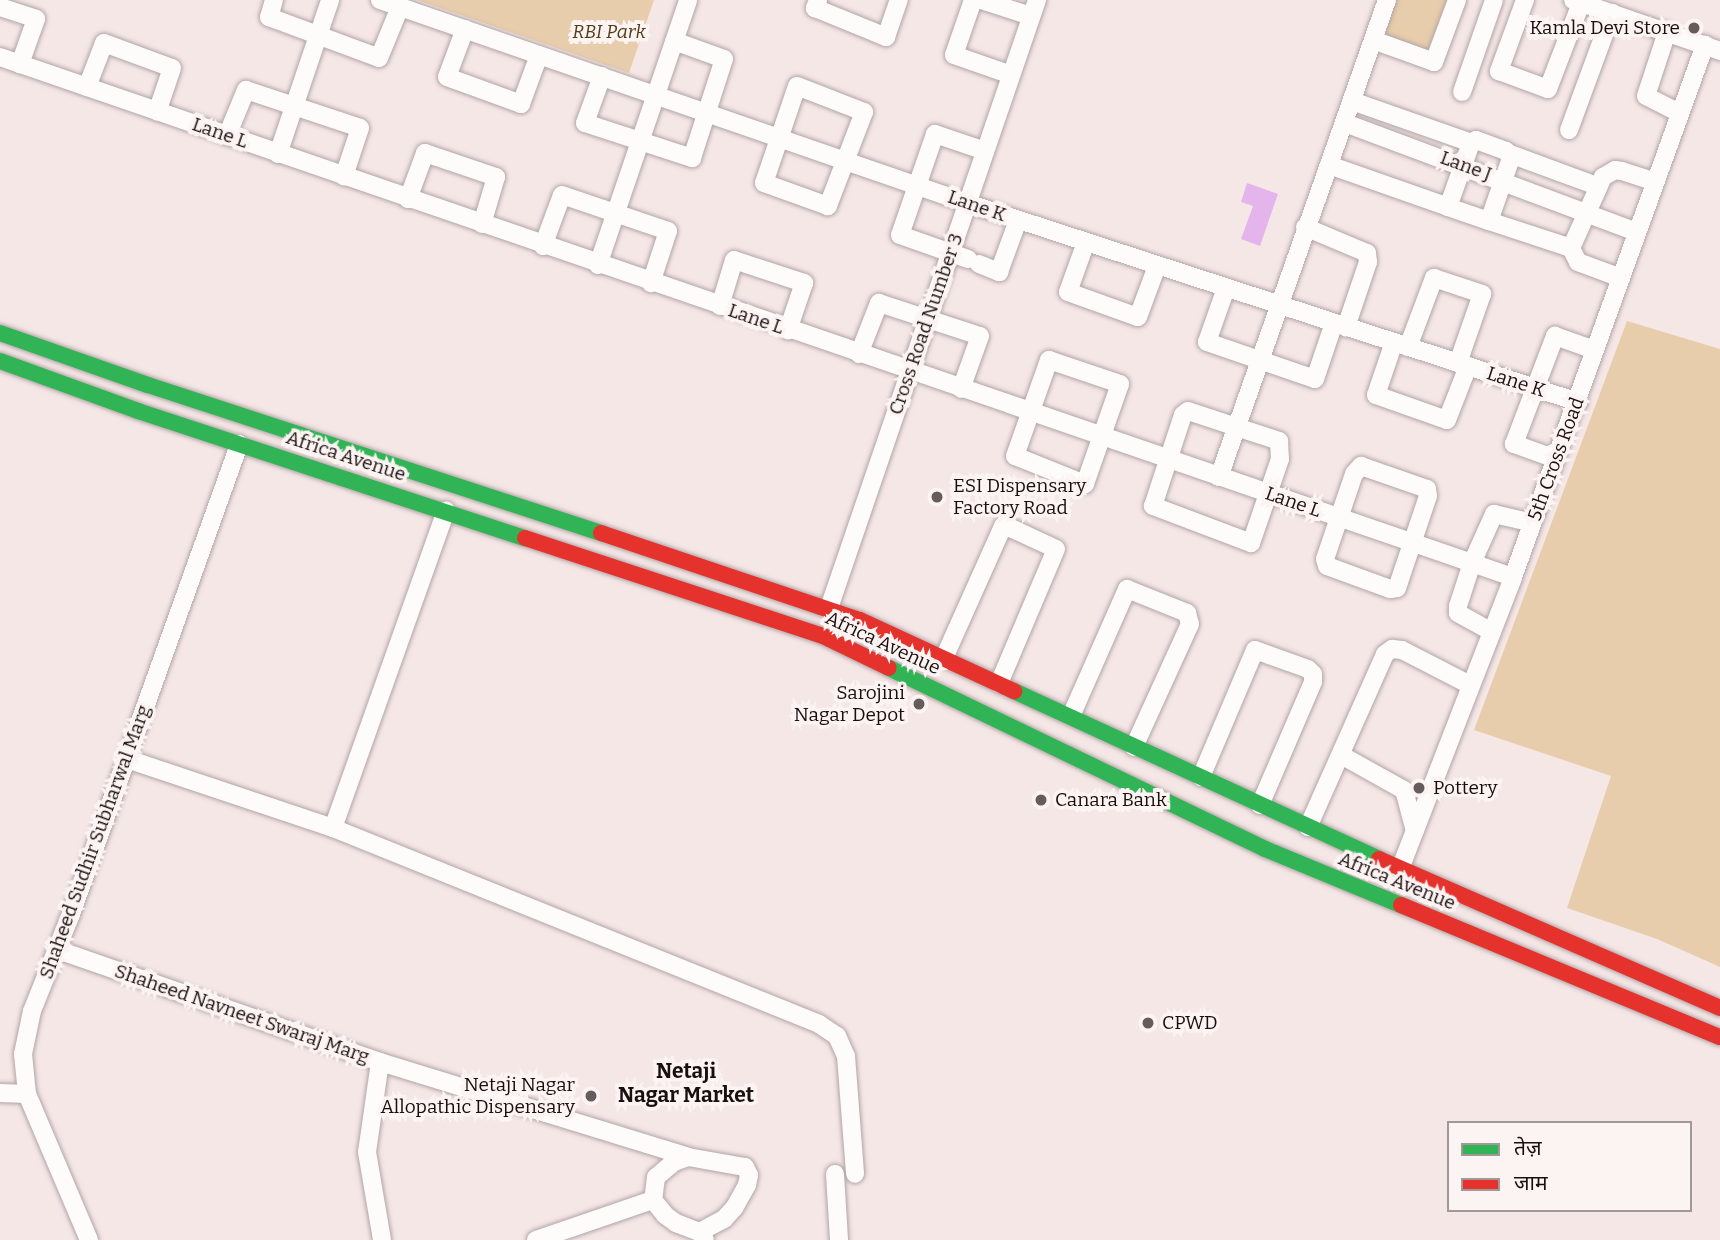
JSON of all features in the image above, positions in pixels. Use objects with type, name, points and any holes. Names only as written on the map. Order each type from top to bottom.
[{"type":"main road","name":"Africa Avenue","points":[[0,333],[148,385],[517,503],[829,608],[999,683],[1399,869],[1720,1008]]},
{"type":"main road","name":"Africa Avenue","points":[[0,360],[239,444],[823,636],[1265,849],[1720,1037]]},
{"type":"street","points":[[274,0],[269,17],[379,58],[400,7]]},
{"type":"street","points":[[278,154],[330,0]]},
{"type":"street","name":"Lane K","points":[[380,0],[967,204],[1578,402]]},
{"type":"street","points":[[598,265],[688,0]]},
{"type":"street","points":[[818,0],[815,8],[887,37],[899,0]]},
{"type":"street","points":[[973,0],[954,55],[1011,75]]},
{"type":"street","points":[[981,0],[1034,8]]},
{"type":"street","points":[[1219,477],[1387,0]]},
{"type":"street","points":[[1373,40],[1434,62],[1457,0]]},
{"type":"street","points":[[1462,92],[1494,0]]},
{"type":"street","points":[[1525,0],[1499,71],[1548,89],[1577,1],[1712,48]]},
{"type":"street","points":[[0,7],[36,19],[20,64]]},
{"type":"street","name":"Cross Road Number 3","points":[[829,608],[1034,8]]},
{"type":"street","points":[[1569,130],[1612,13]]},
{"type":"street","points":[[465,29],[447,77],[521,104],[540,55]]},
{"type":"street","points":[[1667,32],[1646,96],[1680,113]]},
{"type":"street","points":[[602,76],[585,123],[692,158],[724,59],[674,41]]},
{"type":"street","points":[[87,87],[104,43],[172,68],[157,112]]},
{"type":"street","name":"5th Cross Road","points":[[1399,869],[1513,577],[1680,113],[1712,48]]},
{"type":"street","name":"Lane L","points":[[0,57],[598,265],[1513,577]]},
{"type":"street","points":[[797,86],[864,112],[828,206],[764,183],[777,137],[797,86]]},
{"type":"street","points":[[228,136],[246,90],[359,128],[344,176]]},
{"type":"street","points":[[1352,101],[1471,142],[1476,140],[1597,186]]},
{"type":"street","name":"Lane J","points":[[1345,123],[1505,180],[1637,232]]},
{"type":"street","points":[[985,151],[935,134],[900,235],[999,272],[1018,220]]},
{"type":"street","points":[[1448,206],[1471,142]]},
{"type":"street","points":[[408,199],[425,153],[473,169],[496,177],[482,224]]},
{"type":"street","points":[[1489,221],[1505,180],[1510,154]]},
{"type":"street","points":[[1329,165],[1572,248]]},
{"type":"street","points":[[1621,278],[1578,262],[1572,248],[1603,177],[1615,170],[1655,182]]},
{"type":"street","points":[[543,246],[562,195],[668,231],[651,283]]},
{"type":"street","points":[[1226,288],[1207,342],[1315,379],[1368,262],[1367,253],[1305,227]]},
{"type":"street","points":[[1086,242],[1068,292],[1138,317],[1157,266]]},
{"type":"street","points":[[720,306],[734,260],[804,283],[788,330]]},
{"type":"street","points":[[1434,278],[1482,294],[1463,365],[1447,420],[1376,395],[1434,278]]},
{"type":"street","points":[[859,354],[879,303],[980,336],[961,389]]},
{"type":"street","points":[[1556,459],[1514,444],[1555,336],[1595,350]]},
{"type":"street","points":[[1049,360],[1120,384],[1085,484],[1015,456],[1030,413],[1049,360]]},
{"type":"street","points":[[1185,412],[1236,427],[1279,441],[1280,459],[1254,538],[1246,542],[1153,506],[1185,412]]},
{"type":"street","name":"Shaheed Sudhir Subharwal Marg","points":[[89,1240],[27,1094],[23,1054],[32,1011],[58,950],[239,444]]},
{"type":"street","points":[[1357,467],[1427,489],[1428,496],[1414,543],[1397,588],[1390,589],[1327,566],[1325,559],[1339,518],[1357,467]]},
{"type":"street","points":[[333,828],[446,510]]},
{"type":"street","points":[[1492,632],[1458,613],[1472,563],[1494,514],[1532,523]]},
{"type":"street","points":[[944,658],[1003,526],[1013,529],[1056,549],[999,683]]},
{"type":"street","points":[[1071,716],[1127,589],[1187,614],[1190,624],[1134,747]]},
{"type":"street","points":[[1308,827],[1385,654],[1392,649],[1402,650],[1471,685]]},
{"type":"street","points":[[1201,777],[1255,650],[1308,669],[1313,674],[1313,682],[1259,804]]},
{"type":"street","points":[[1341,755],[1404,790],[1415,831]]},
{"type":"street","points":[[127,759],[333,828],[828,1030],[837,1036],[846,1056],[855,1174]]},
{"type":"street","name":"Shaheed Navneet Swaraj Marg","points":[[58,950],[380,1062],[688,1157],[745,1167],[749,1175],[747,1185],[734,1208],[702,1236]]},
{"type":"street","points":[[380,1062],[366,1152],[382,1240]]},
{"type":"street","points":[[0,1093],[27,1094]]},
{"type":"street","points":[[653,1200],[656,1177],[674,1162],[688,1157]]},
{"type":"street","points":[[835,1174],[839,1240]]},
{"type":"street","points":[[653,1200],[676,1223],[702,1236]]},
{"type":"street","points":[[536,1240],[653,1200]]},
{"type":"green space","name":"RBI Park","points":[[417,0],[654,0],[629,73]]},
{"type":"green space","points":[[1395,0],[1447,0],[1428,52],[1382,35]]},
{"type":"green space","points":[[1627,321],[1720,349],[1720,967],[1657,939],[1567,908],[1611,776],[1474,730]]},
{"type":"shaded area","points":[[1247,183],[1278,194],[1260,246],[1241,239],[1253,206],[1241,202]]},
{"type":"traffic: fast","points":[[0,333],[148,385],[601,533]]},
{"type":"traffic: fast","points":[[0,361],[138,411],[525,538]]},
{"type":"traffic: fast","points":[[889,668],[1265,849],[1401,905]]},
{"type":"traffic: fast","points":[[1014,691],[1379,859]]},
{"type":"traffic: jam","points":[[601,533],[860,620],[1014,691]]},
{"type":"traffic: jam","points":[[525,538],[823,636],[889,668]]},
{"type":"traffic: jam","points":[[1379,859],[1720,1008]]},
{"type":"traffic: jam","points":[[1401,905],[1720,1037]]},
{"type":"place","name":"Kamla Devi Store","points":[[1694,28]]},
{"type":"place","name":"ESI Dispensary Factory Road","points":[[937,497]]},
{"type":"place","name":"Sarojini Nagar Depot","points":[[919,704]]},
{"type":"place","name":"Pottery","points":[[1419,788]]},
{"type":"place","name":"Canara Bank","points":[[1041,800]]},
{"type":"place","name":"CPWD","points":[[1148,1023]]},
{"type":"place","name":"Netaji Nagar Allopathic Dispensary","points":[[591,1096]]},
{"type":"district","name":"Netaji Nagar Market","points":[[686,1083]]}]
